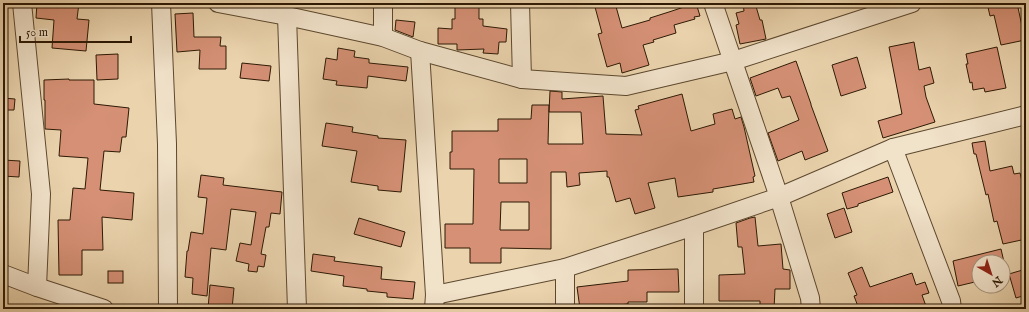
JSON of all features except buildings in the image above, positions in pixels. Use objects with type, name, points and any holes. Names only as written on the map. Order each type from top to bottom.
[{"type":"street","points":[[22,3],[41,194],[37,287]]},
{"type":"street","points":[[161,3],[168,144],[168,309]]},
{"type":"street","points":[[222,3],[383,37],[420,51],[522,79],[626,86],[733,61],[912,3]]},
{"type":"street","points":[[383,3],[383,37]]},
{"type":"street","points":[[520,3],[522,79]]},
{"type":"street","points":[[713,3],[779,197],[810,298],[811,309]]},
{"type":"street","points":[[287,16],[297,309]]},
{"type":"street","points":[[420,51],[435,302],[565,268],[694,226],[779,197],[893,148],[1026,115]]},
{"type":"street","points":[[893,148],[951,301],[952,309]]},
{"type":"street","points":[[694,226],[694,309]]},
{"type":"street","points":[[565,268],[565,309]]},
{"type":"street","points":[[3,274],[104,309]]}]
